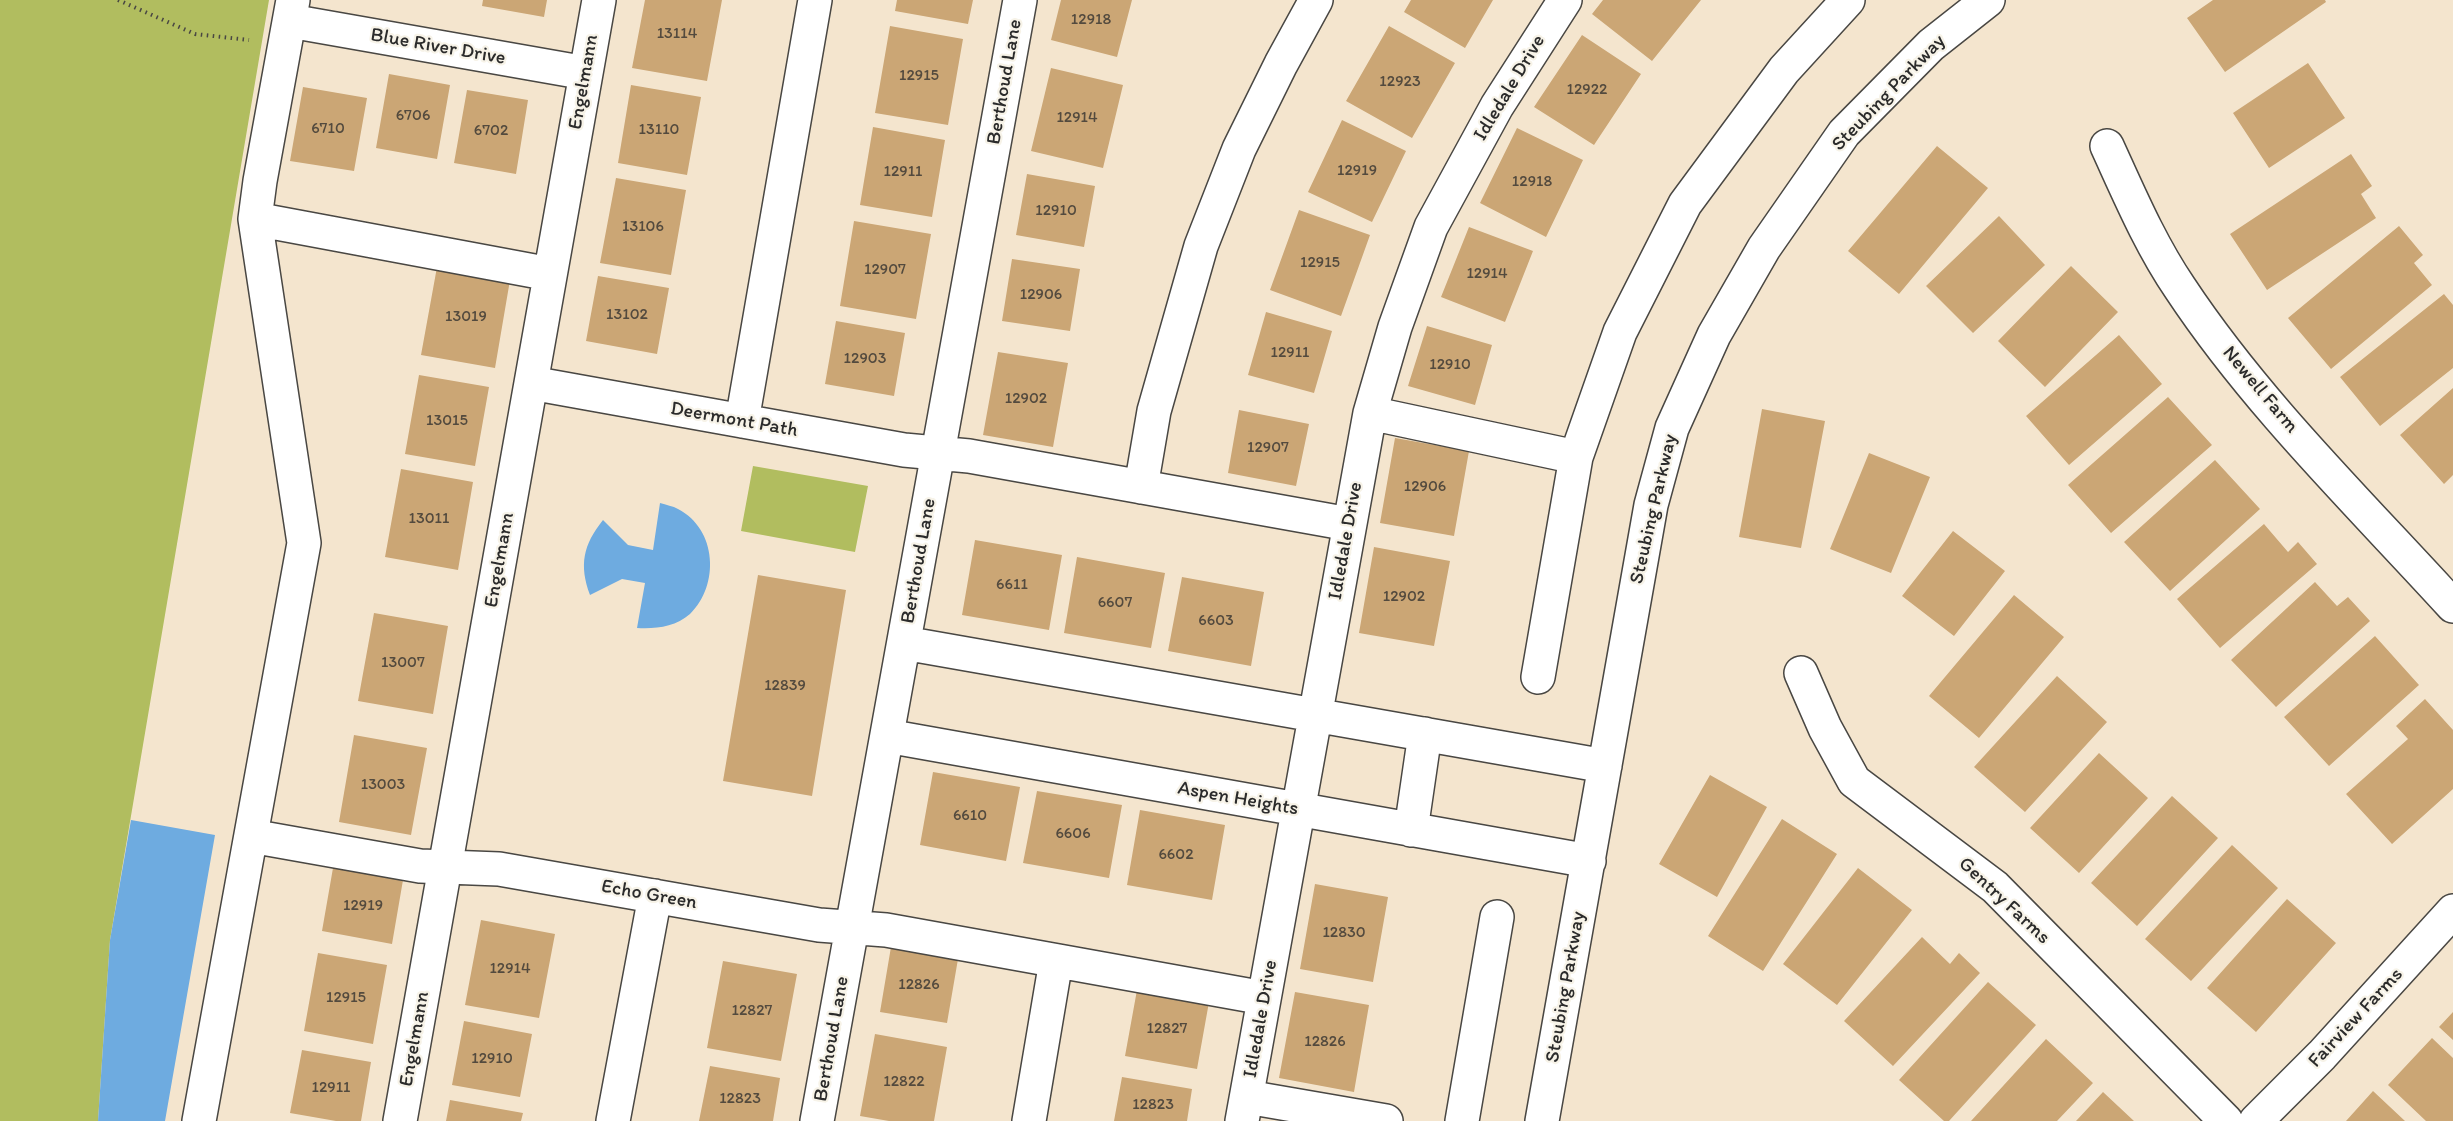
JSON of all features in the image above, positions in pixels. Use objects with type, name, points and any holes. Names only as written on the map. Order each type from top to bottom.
[{"type":"street","name":"Engelmann","points":[[400,1121],[599,0]]},
{"type":"street","points":[[742,421],[815,0]]},
{"type":"street","name":"Berthoud Lane","points":[[817,1121],[1020,0]]},
{"type":"street","points":[[1141,487],[1154,411],[1201,246],[1239,149],[1316,0]]},
{"type":"street","name":"Idledale Drive","points":[[1245,1109],[1370,413],[1395,327],[1431,227],[1497,106],[1565,0]]},
{"type":"street","points":[[1538,677],[1576,457],[1620,332],[1685,204],[1784,70],[1848,0]]},
{"type":"street","name":"Steubing Parkway","points":[[1542,1121],[1651,505],[1671,428],[1714,335],[1764,248],[1844,133],[1931,45],[1988,0]]},
{"type":"street","name":"Blue River Drive","points":[[291,10],[586,73]]},
{"type":"street","points":[[199,1121],[304,543],[255,219],[291,10]]},
{"type":"street","name":"Newell Farm","points":[[2107,146],[2139,216],[2179,287],[2246,379],[2453,606]]},
{"type":"street","points":[[255,219],[550,274]]},
{"type":"street","name":"Deermont Path","points":[[531,383],[904,450],[969,456],[1349,524]]},
{"type":"street","points":[[1370,413],[1576,457]]},
{"type":"street","points":[[904,643],[1605,766]]},
{"type":"street","name":"Gentry Farms","points":[[1801,673],[1824,728],[1854,781],[1995,887],[2226,1121]]},
{"type":"street","points":[[1411,830],[1425,734]]},
{"type":"street","name":"Aspen Heights","points":[[887,736],[1589,861]]},
{"type":"street","name":"Echo Green","points":[[251,836],[420,866],[499,869],[819,925],[886,930],[1264,998]]},
{"type":"street","points":[[613,1121],[655,896]]},
{"type":"street","name":"Fairview Farms","points":[[2256,1121],[2322,1055],[2453,912]]},
{"type":"street","points":[[1462,1121],[1497,917]]},
{"type":"street","points":[[1029,1121],[1056,961]]},
{"type":"street","points":[[1245,1109],[1386,1121]]},
{"type":"path","points":[[118,0],[195,34],[251,40]]},
{"type":"green space","points":[[0,0],[269,0],[110,940],[98,1121],[0,1121]]},
{"type":"green space","points":[[753,466],[868,486],[855,552],[741,531]]},
{"type":"water","points":[[660,503],[678,509],[691,518],[701,530],[707,543],[710,573],[700,602],[690,614],[678,622],[665,626],[637,628],[645,583],[622,579],[590,595],[585,574],[585,556],[591,538],[603,520],[628,545],[653,550]]},
{"type":"water","points":[[131,820],[215,835],[165,1121],[98,1121],[110,940]]},
{"type":"building","points":[[483,0],[547,0],[544,17],[482,6]]},
{"type":"building","points":[[645,0],[722,0],[707,81],[632,68]]},
{"type":"building","points":[[897,0],[973,0],[968,24],[895,11]]},
{"type":"building","points":[[1061,0],[1132,0],[1117,57],[1051,40]]},
{"type":"building","points":[[1411,0],[1493,0],[1465,48],[1404,12]]},
{"type":"building","points":[[1603,0],[1701,0],[1652,61],[1592,14]]},
{"type":"building","points":[[2213,0],[2325,0],[2326,2],[2225,72],[2187,18]]},
{"type":"building","points":[[890,26],[963,39],[948,125],[875,113]]},
{"type":"building","points":[[1389,26],[1455,63],[1412,138],[1346,101]]},
{"type":"building","points":[[1582,35],[1641,74],[1594,145],[1534,107]]},
{"type":"building","points":[[2308,63],[2345,118],[2269,168],[2233,113]]},
{"type":"building","points":[[1051,68],[1123,85],[1103,168],[1031,151]]},
{"type":"building","points":[[389,74],[450,85],[437,159],[376,148]]},
{"type":"building","points":[[631,85],[701,97],[687,175],[618,163]]},
{"type":"building","points":[[303,87],[367,98],[354,171],[290,161]]},
{"type":"building","points":[[467,90],[528,100],[516,174],[454,163]]},
{"type":"building","points":[[1342,120],[1406,151],[1372,222],[1308,192]]},
{"type":"building","points":[[873,127],[945,140],[932,217],[860,205]]},
{"type":"building","points":[[1517,128],[1583,160],[1546,237],[1480,203]]},
{"type":"building","points":[[1937,146],[1988,188],[1899,294],[1848,251]]},
{"type":"building","points":[[2351,154],[2372,186],[2361,194],[2376,218],[2267,290],[2230,234]]},
{"type":"building","points":[[1027,174],[1095,186],[1084,247],[1016,235]]},
{"type":"building","points":[[616,178],[686,190],[671,275],[600,263]]},
{"type":"building","points":[[1299,210],[1370,235],[1341,316],[1270,290]]},
{"type":"building","points":[[1999,216],[2045,265],[1973,333],[1926,286]]},
{"type":"building","points":[[854,221],[931,234],[916,319],[840,306]]},
{"type":"building","points":[[2399,226],[2423,255],[2414,263],[2432,285],[2331,369],[2288,318]]},
{"type":"building","points":[[1469,227],[1533,251],[1505,322],[1441,297]]},
{"type":"building","points":[[1012,259],[1080,269],[1070,331],[1002,321]]},
{"type":"building","points":[[2071,266],[2118,312],[2045,387],[1998,341]]},
{"type":"building","points":[[437,267],[510,280],[495,368],[421,355]]},
{"type":"building","points":[[598,276],[669,288],[657,354],[586,341]]},
{"type":"building","points":[[2444,294],[2453,305],[2453,368],[2380,426],[2340,377]]},
{"type":"building","points":[[1266,312],[1332,331],[1314,393],[1248,375]]},
{"type":"building","points":[[836,321],[905,333],[894,396],[825,384]]},
{"type":"building","points":[[1427,326],[1492,345],[1475,405],[1408,386]]},
{"type":"building","points":[[2119,335],[2162,384],[2069,465],[2026,416]]},
{"type":"building","points":[[998,352],[1068,363],[1053,447],[983,435]]},
{"type":"building","points":[[419,375],[489,387],[475,466],[405,454]]},
{"type":"building","points":[[2453,388],[2453,475],[2444,484],[2400,435]]},
{"type":"building","points":[[2168,397],[2212,445],[2111,533],[2068,485]]},
{"type":"building","points":[[1762,409],[1825,421],[1801,548],[1739,537]]},
{"type":"building","points":[[1239,410],[1309,424],[1296,486],[1228,473]]},
{"type":"building","points":[[1395,438],[1469,451],[1454,536],[1380,523]]},
{"type":"building","points":[[1869,453],[1930,477],[1891,573],[1830,549]]},
{"type":"building","points":[[2215,460],[2260,509],[2170,591],[2124,542]]},
{"type":"building","points":[[401,469],[473,482],[458,570],[385,557]]},
{"type":"building","points":[[2264,524],[2288,552],[2298,542],[2317,564],[2220,648],[2177,599]]},
{"type":"building","points":[[1953,531],[2005,571],[1954,636],[1902,596]]},
{"type":"building","points":[[975,540],[1062,555],[1049,630],[962,615]]},
{"type":"building","points":[[1374,547],[1450,561],[1434,646],[1359,633]]},
{"type":"building","points":[[1077,557],[1165,573],[1151,648],[1064,633]]},
{"type":"building","points":[[758,575],[846,590],[812,796],[723,781]]},
{"type":"building","points":[[1182,577],[1264,592],[1251,666],[1168,651]]},
{"type":"building","points":[[2315,582],[2337,606],[2348,597],[2370,621],[2276,707],[2231,660]]},
{"type":"building","points":[[2014,595],[2064,637],[1979,738],[1929,696]]},
{"type":"building","points":[[374,613],[448,626],[433,714],[358,701]]},
{"type":"building","points":[[2375,636],[2419,685],[2329,766],[2284,717]]},
{"type":"building","points":[[2057,676],[2107,722],[2025,812],[1974,767]]},
{"type":"building","points":[[2425,699],[2453,730],[2453,789],[2392,844],[2346,794],[2408,739],[2396,726]]},
{"type":"building","points":[[354,735],[427,748],[411,835],[339,822]]},
{"type":"building","points":[[2099,753],[2148,798],[2079,873],[2030,828]]},
{"type":"building","points":[[933,772],[1020,787],[1006,861],[920,845]]},
{"type":"building","points":[[1710,775],[1767,807],[1717,897],[1659,864]]},
{"type":"building","points":[[1037,791],[1122,805],[1109,878],[1023,863]]},
{"type":"building","points":[[2172,796],[2218,838],[2137,926],[2091,883]]},
{"type":"building","points":[[1140,810],[1225,825],[1212,900],[1127,885]]},
{"type":"building","points":[[1782,819],[1837,854],[1763,971],[1708,936]]},
{"type":"building","points":[[2232,845],[2278,888],[2191,981],[2145,939]]},
{"type":"building","points":[[333,868],[403,880],[392,944],[322,931]]},
{"type":"building","points":[[1858,868],[1912,910],[1837,1005],[1783,964]]},
{"type":"building","points":[[1315,884],[1388,897],[1373,982],[1300,969]]},
{"type":"building","points":[[2287,899],[2336,943],[2256,1032],[2207,988]]},
{"type":"building","points":[[481,920],[555,934],[539,1018],[465,1005]]},
{"type":"building","points":[[1922,937],[1950,964],[1959,953],[1980,973],[1893,1066],[1844,1021]]},
{"type":"building","points":[[891,947],[958,959],[947,1023],[880,1012]]},
{"type":"building","points":[[318,953],[387,965],[373,1044],[304,1031]]},
{"type":"building","points":[[723,961],[797,974],[781,1061],[707,1048]]},
{"type":"building","points":[[1988,982],[2036,1025],[1949,1121],[1944,1121],[1899,1080]]},
{"type":"building","points":[[1137,990],[1209,1002],[1197,1069],[1125,1056]]},
{"type":"building","points":[[1295,992],[1369,1005],[1354,1092],[1279,1078]]},
{"type":"building","points":[[2453,1012],[2453,1040],[2439,1027]]},
{"type":"building","points":[[464,1021],[532,1034],[520,1097],[452,1085]]},
{"type":"building","points":[[875,1034],[947,1047],[934,1121],[889,1121],[860,1116]]},
{"type":"building","points":[[2432,1038],[2453,1058],[2453,1121],[2426,1121],[2388,1085]]},
{"type":"building","points":[[2046,1039],[2093,1083],[2057,1121],[1971,1121]]},
{"type":"building","points":[[302,1050],[371,1062],[361,1121],[336,1121],[290,1113]]},
{"type":"building","points":[[710,1066],[780,1078],[773,1121],[699,1121]]},
{"type":"building","points":[[1122,1077],[1192,1089],[1187,1121],[1114,1121]]},
{"type":"building","points":[[2373,1091],[2405,1121],[2346,1121]]},
{"type":"building","points":[[2103,1092],[2134,1121],[2076,1121]]},
{"type":"building","points":[[450,1100],[523,1113],[521,1121],[446,1121]]}]
